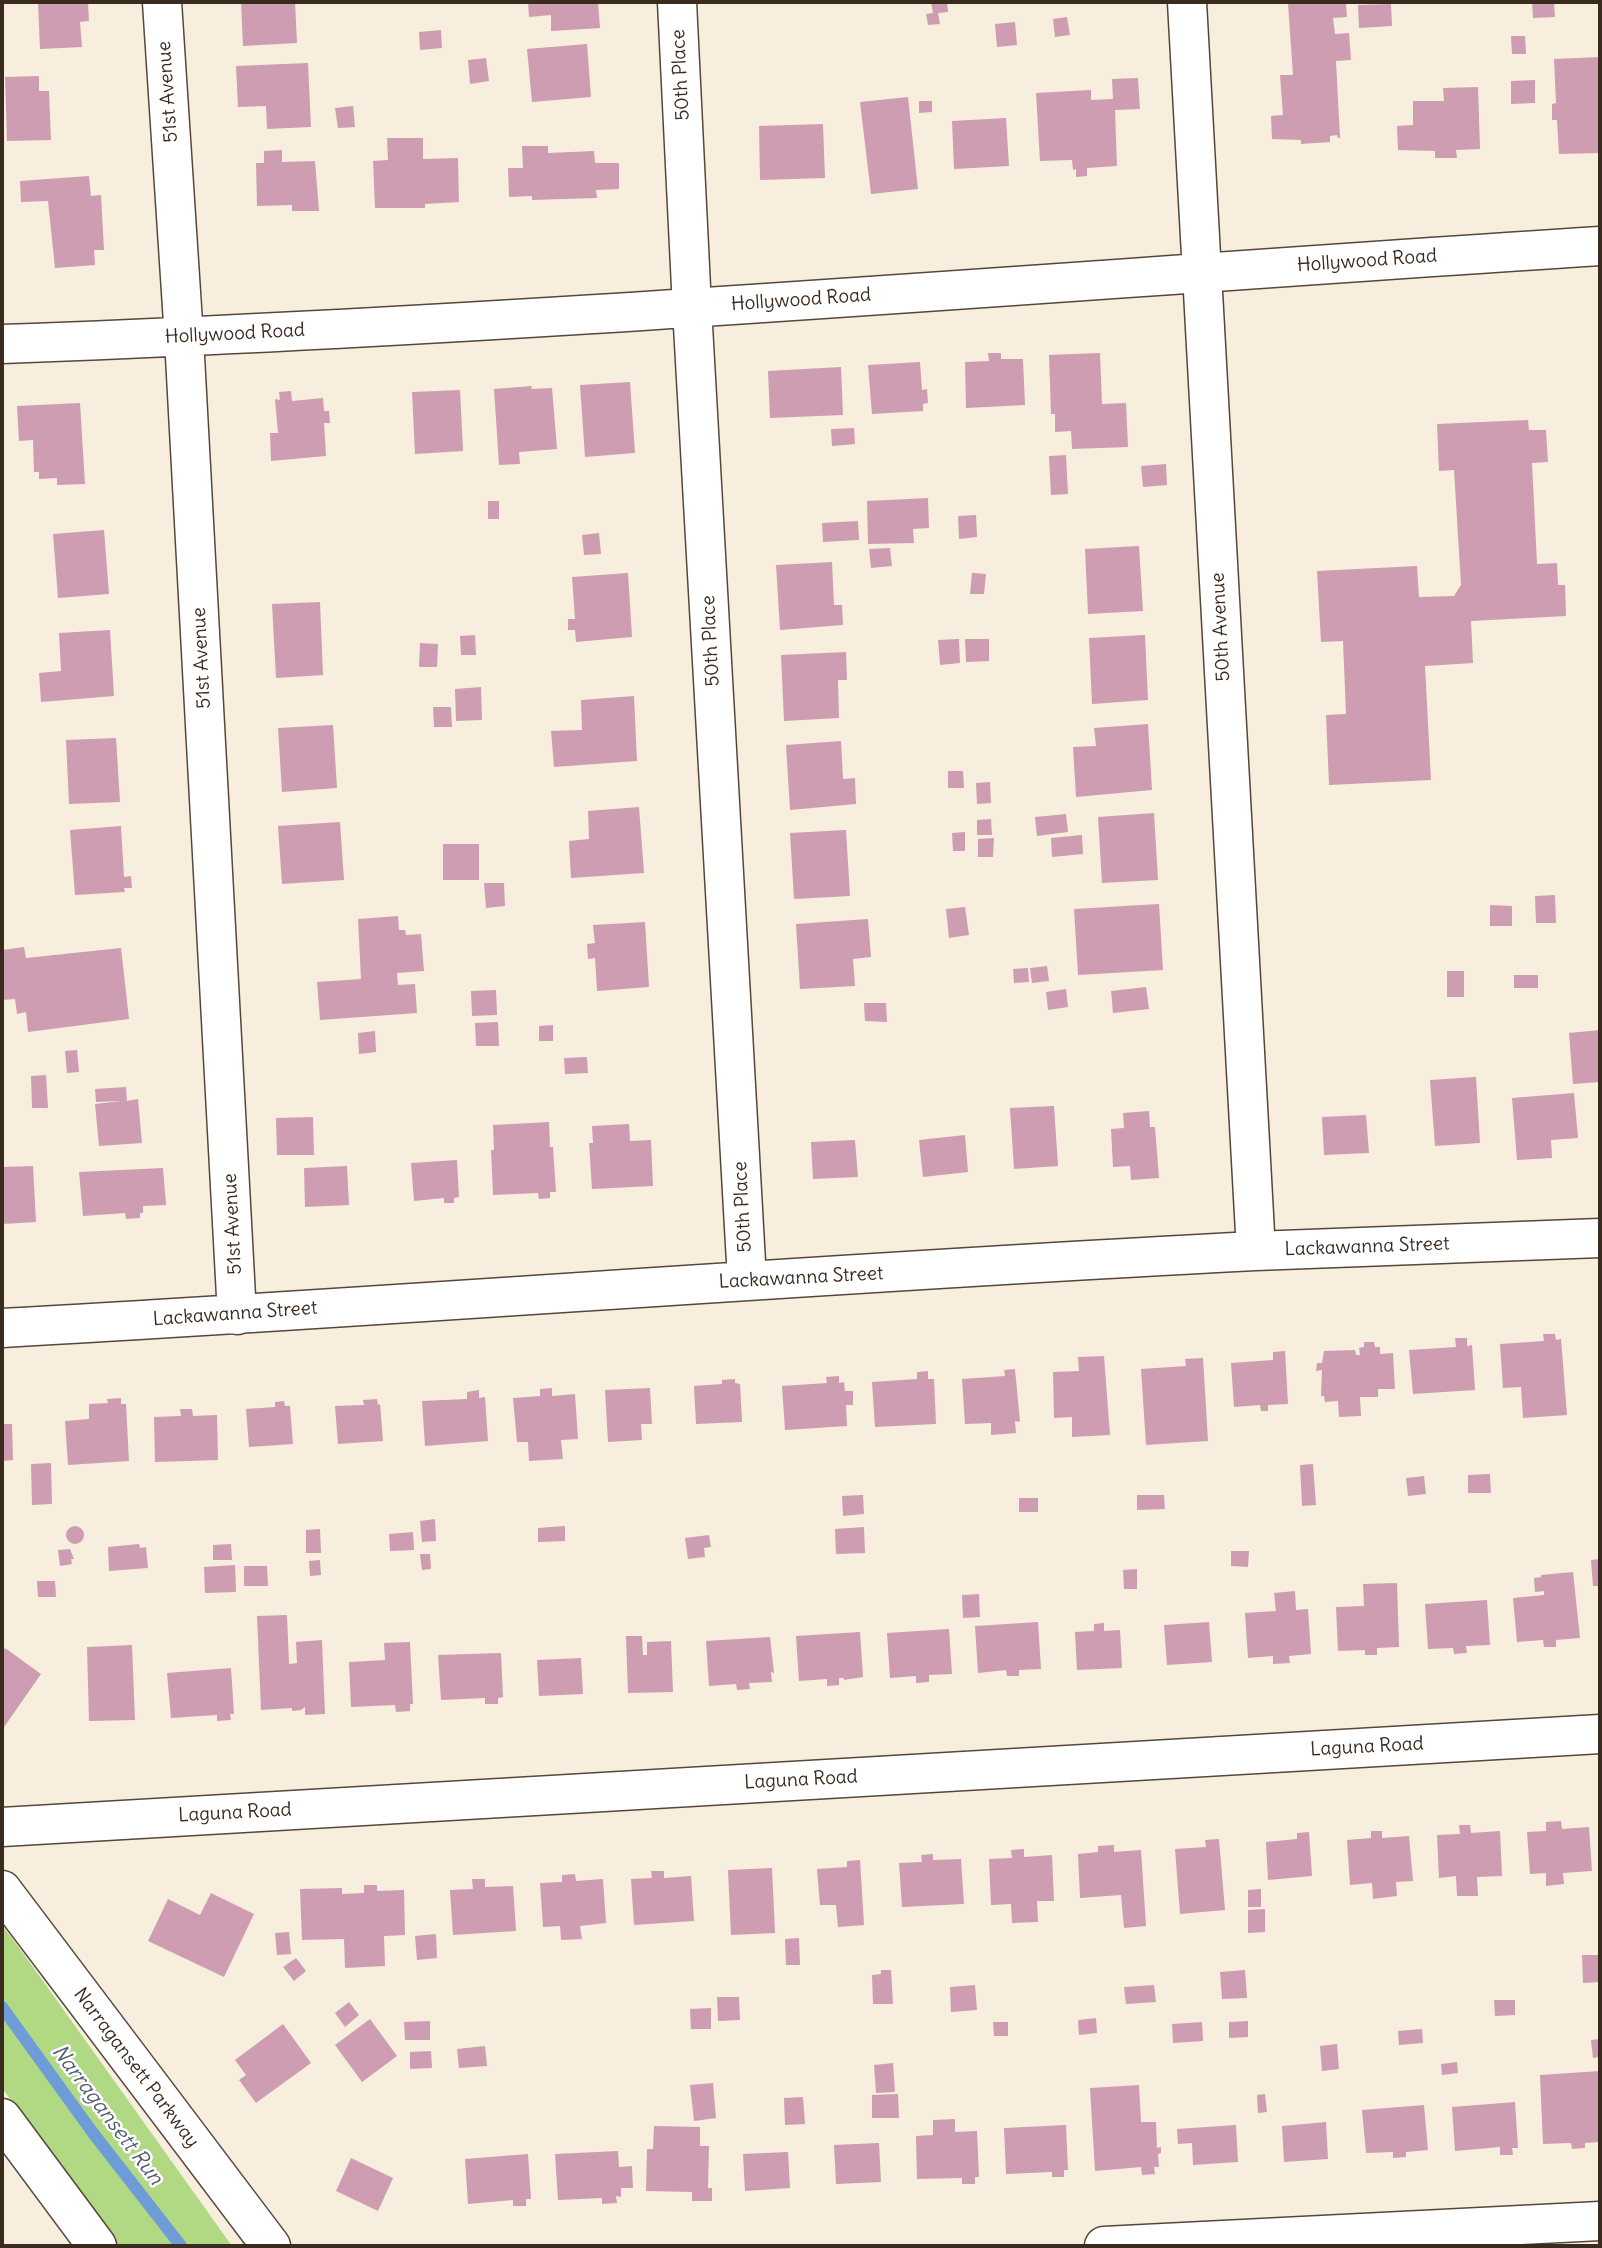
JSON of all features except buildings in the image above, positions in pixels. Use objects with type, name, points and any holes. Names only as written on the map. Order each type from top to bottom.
[{"type":"street","name":"51st Avenue","points":[[162,2],[184,338],[237,1315]]},
{"type":"street","name":"50th Place","points":[[677,2],[747,1280]]},
{"type":"street","name":"50th Avenue","points":[[1187,2],[1256,1251]]},
{"type":"street","name":"Hollywood Road","points":[[2,344],[184,338],[692,307],[1600,246]]},
{"type":"street","name":"Lackawanna Street","points":[[2,1328],[237,1315],[747,1280],[1256,1251],[1600,1238]]},
{"type":"street","name":"Laguna Road","points":[[2,1827],[1600,1734]]},
{"type":"street","name":"Narragansett Parkway","points":[[2,1890],[271,2246]]},
{"type":"street","points":[[2,2118],[97,2246]]},
{"type":"street","points":[[1104,2246],[1600,2221]]},
{"type":"green space","points":[[2,1925],[232,2246],[118,2246],[2,2088]]},
{"type":"waterway","name":"Narragansett Run","points":[[2,2007],[93,2133],[181,2246]]}]
